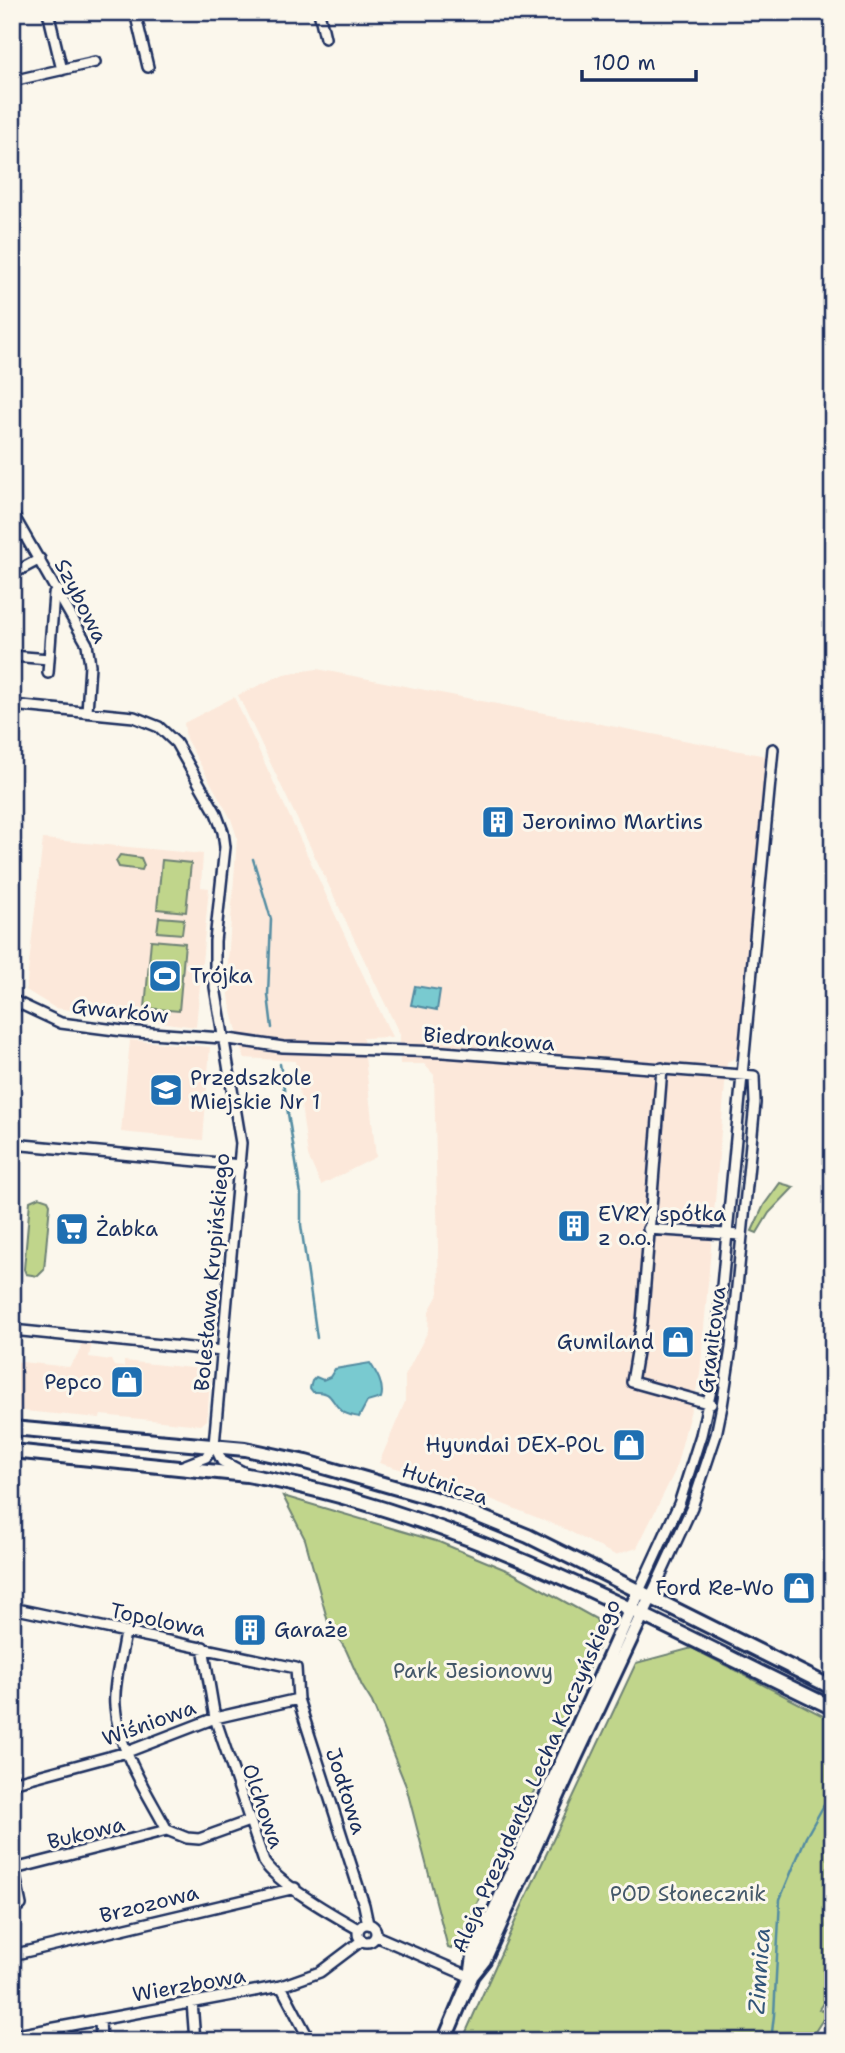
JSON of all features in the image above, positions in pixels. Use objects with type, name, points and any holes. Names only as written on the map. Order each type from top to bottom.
[{"type":"main road","name":"Hutnicza","points":[[12,1427],[245,1449],[306,1462],[439,1500],[528,1536],[833,1688]]},
{"type":"main road","name":"Hutnicza","points":[[12,1451],[247,1475],[311,1488],[404,1514],[443,1527],[538,1567],[833,1709]]},
{"type":"main road","name":"Aleja Prezydenta Lecha Kaczyńskiego","points":[[444,2041],[471,1977],[479,1944],[645,1594]]},
{"type":"street","points":[[48,12],[62,70]]},
{"type":"street","points":[[135,12],[148,67]]},
{"type":"street","points":[[319,12],[325,38]]},
{"type":"street","points":[[12,81],[95,62]]},
{"type":"street","name":"Szybowa","points":[[12,513],[88,647],[90,669],[87,712]]},
{"type":"street","points":[[12,575],[40,559]]},
{"type":"street","points":[[48,673],[54,594],[58,590]]},
{"type":"street","points":[[12,656],[49,659]]},
{"type":"street","name":"Bolesława Krupińskiego","points":[[12,705],[134,716],[150,722],[176,743],[221,824],[225,847],[215,941],[215,988],[239,1127],[241,1165],[215,1445]]},
{"type":"street","points":[[645,1594],[679,1504],[701,1435],[713,1381],[773,749]]},
{"type":"street","name":"Gwarków","points":[[14,1002],[61,1023],[123,1031],[222,1038]]},
{"type":"street","name":"Biedronkowa","points":[[222,1038],[284,1047],[443,1052],[754,1076]]},
{"type":"street","points":[[662,1068],[642,1322],[632,1382],[722,1406]]},
{"type":"street","name":"Granitowa","points":[[645,1594],[692,1507],[716,1434],[722,1406],[731,1348],[755,1103],[754,1076]]},
{"type":"street","points":[[12,1144],[241,1165]]},
{"type":"street","points":[[648,1229],[741,1236]]},
{"type":"street","points":[[12,1330],[222,1351]]},
{"type":"street","points":[[182,1467],[206,1457],[215,1445],[222,1461],[247,1475]]},
{"type":"street","name":"Topolowa","points":[[12,1608],[296,1668]]},
{"type":"street","points":[[125,1632],[115,1705],[127,1752],[167,1830],[187,1838],[199,1839],[249,1821]]},
{"type":"street","name":"Olchowa","points":[[203,1647],[215,1717],[267,1867],[358,1929]]},
{"type":"street","name":"Jodłowa","points":[[296,1668],[298,1699],[368,1924]]},
{"type":"street","name":"Wiśniowa","points":[[12,1783],[127,1752],[215,1717],[298,1699]]},
{"type":"street","name":"Bukowa","points":[[13,1865],[167,1830]]},
{"type":"street","points":[[13,1865],[22,1905]]},
{"type":"street","name":"Brzozowa","points":[[12,1955],[295,1888]]},
{"type":"street","points":[[368,1924],[375,1928],[376,1936],[368,1942],[361,1941],[358,1929],[368,1924]]},
{"type":"street","points":[[376,1936],[471,1977]]},
{"type":"street","name":"Wierzbowa","points":[[12,2036],[281,1986],[320,1972],[361,1941]]},
{"type":"street","points":[[281,1986],[310,2041]]},
{"type":"street","points":[[192,2002],[195,2041]]},
{"type":"street","points":[[100,2020],[101,2041]]},
{"type":"shaded area","points":[[317,669],[766,756],[737,1057],[727,1062],[700,1375],[675,1471],[637,1548],[615,1555],[563,1528],[458,1486],[379,1463],[405,1402],[405,1376],[428,1331],[429,1311],[439,1293],[434,1075],[424,1064],[400,1064],[400,1035],[238,695],[284,674]]},
{"type":"shaded area","points":[[234,697],[392,1037],[363,1038],[376,1157],[321,1185],[308,1156],[295,1061],[244,1058],[230,1004],[227,975],[237,837],[231,819],[186,739],[184,723]]},
{"type":"shaded area","points":[[43,839],[203,854],[201,887],[209,888],[196,1027],[55,1008],[26,990]]},
{"type":"shaded area","name":"Przedszkole Miejskie Nr 1","points":[[130,1040],[210,1047],[203,1140],[121,1132]]},
{"type":"shaded area","points":[[81,1340],[95,1342],[91,1346],[89,1357],[111,1360],[114,1366],[124,1367],[124,1361],[211,1370],[207,1420],[201,1425],[12,1410],[12,1361],[69,1367],[80,1352]]},
{"type":"green space","points":[[120,855],[141,858],[144,865],[142,870],[119,867],[116,861]]},
{"type":"green space","points":[[162,860],[191,863],[186,912],[157,909]]},
{"type":"green space","points":[[159,917],[184,919],[182,934],[157,932]]},
{"type":"green space","name":"Trójka","points":[[151,940],[185,943],[179,1011],[145,1008]]},
{"type":"green space","points":[[780,1183],[794,1187],[769,1213],[757,1233],[752,1231],[764,1205]]},
{"type":"green space","points":[[39,1197],[48,1200],[50,1204],[44,1270],[38,1276],[26,1274],[24,1269],[30,1201]]},
{"type":"green space","name":"Park Jesionowy","points":[[283,1496],[439,1542],[511,1572],[596,1619],[602,1638],[501,1865],[486,1885],[465,1929],[451,1949],[448,1948],[406,1786],[372,1702],[346,1650],[328,1622],[305,1539]]},
{"type":"green space","name":"POD Słonecznik","points":[[692,1648],[833,1721],[833,1988],[819,2009],[827,2013],[809,2041],[462,2041],[636,1663]]},
{"type":"water","points":[[415,986],[440,990],[437,1010],[411,1005]]},
{"type":"water","points":[[370,1363],[381,1384],[381,1398],[367,1402],[359,1417],[344,1412],[325,1393],[313,1392],[310,1388],[316,1377],[323,1380],[330,1377],[335,1369]]},
{"type":"waterway","points":[[253,859],[271,919],[268,995],[272,1028]]},
{"type":"waterway","points":[[280,1064],[301,1194],[301,1225],[317,1338]]},
{"type":"waterway","name":"Zimnica","points":[[771,2041],[780,1899],[806,1837],[833,1789]]},
{"type":"railway","points":[[824,2041],[833,2028]]},
{"type":"place","name":"Jeronimo Martins","points":[[498,822]]},
{"type":"place","name":"Trójka","points":[[165,976]]},
{"type":"place","name":"Przedszkole Miejskie Nr 1","points":[[166,1090]]},
{"type":"place","name":"EVRY spółka z o.o.","points":[[574,1226]]},
{"type":"place","name":"Żabka","points":[[72,1229]]},
{"type":"place","name":"Gumiland","points":[[678,1342]]},
{"type":"place","name":"Pepco","points":[[127,1382]]},
{"type":"place","name":"Hyundai DEX-POL","points":[[629,1445]]},
{"type":"place","name":"Ford Re-Wo","points":[[799,1588]]},
{"type":"place","name":"Garaże","points":[[250,1630]]}]
